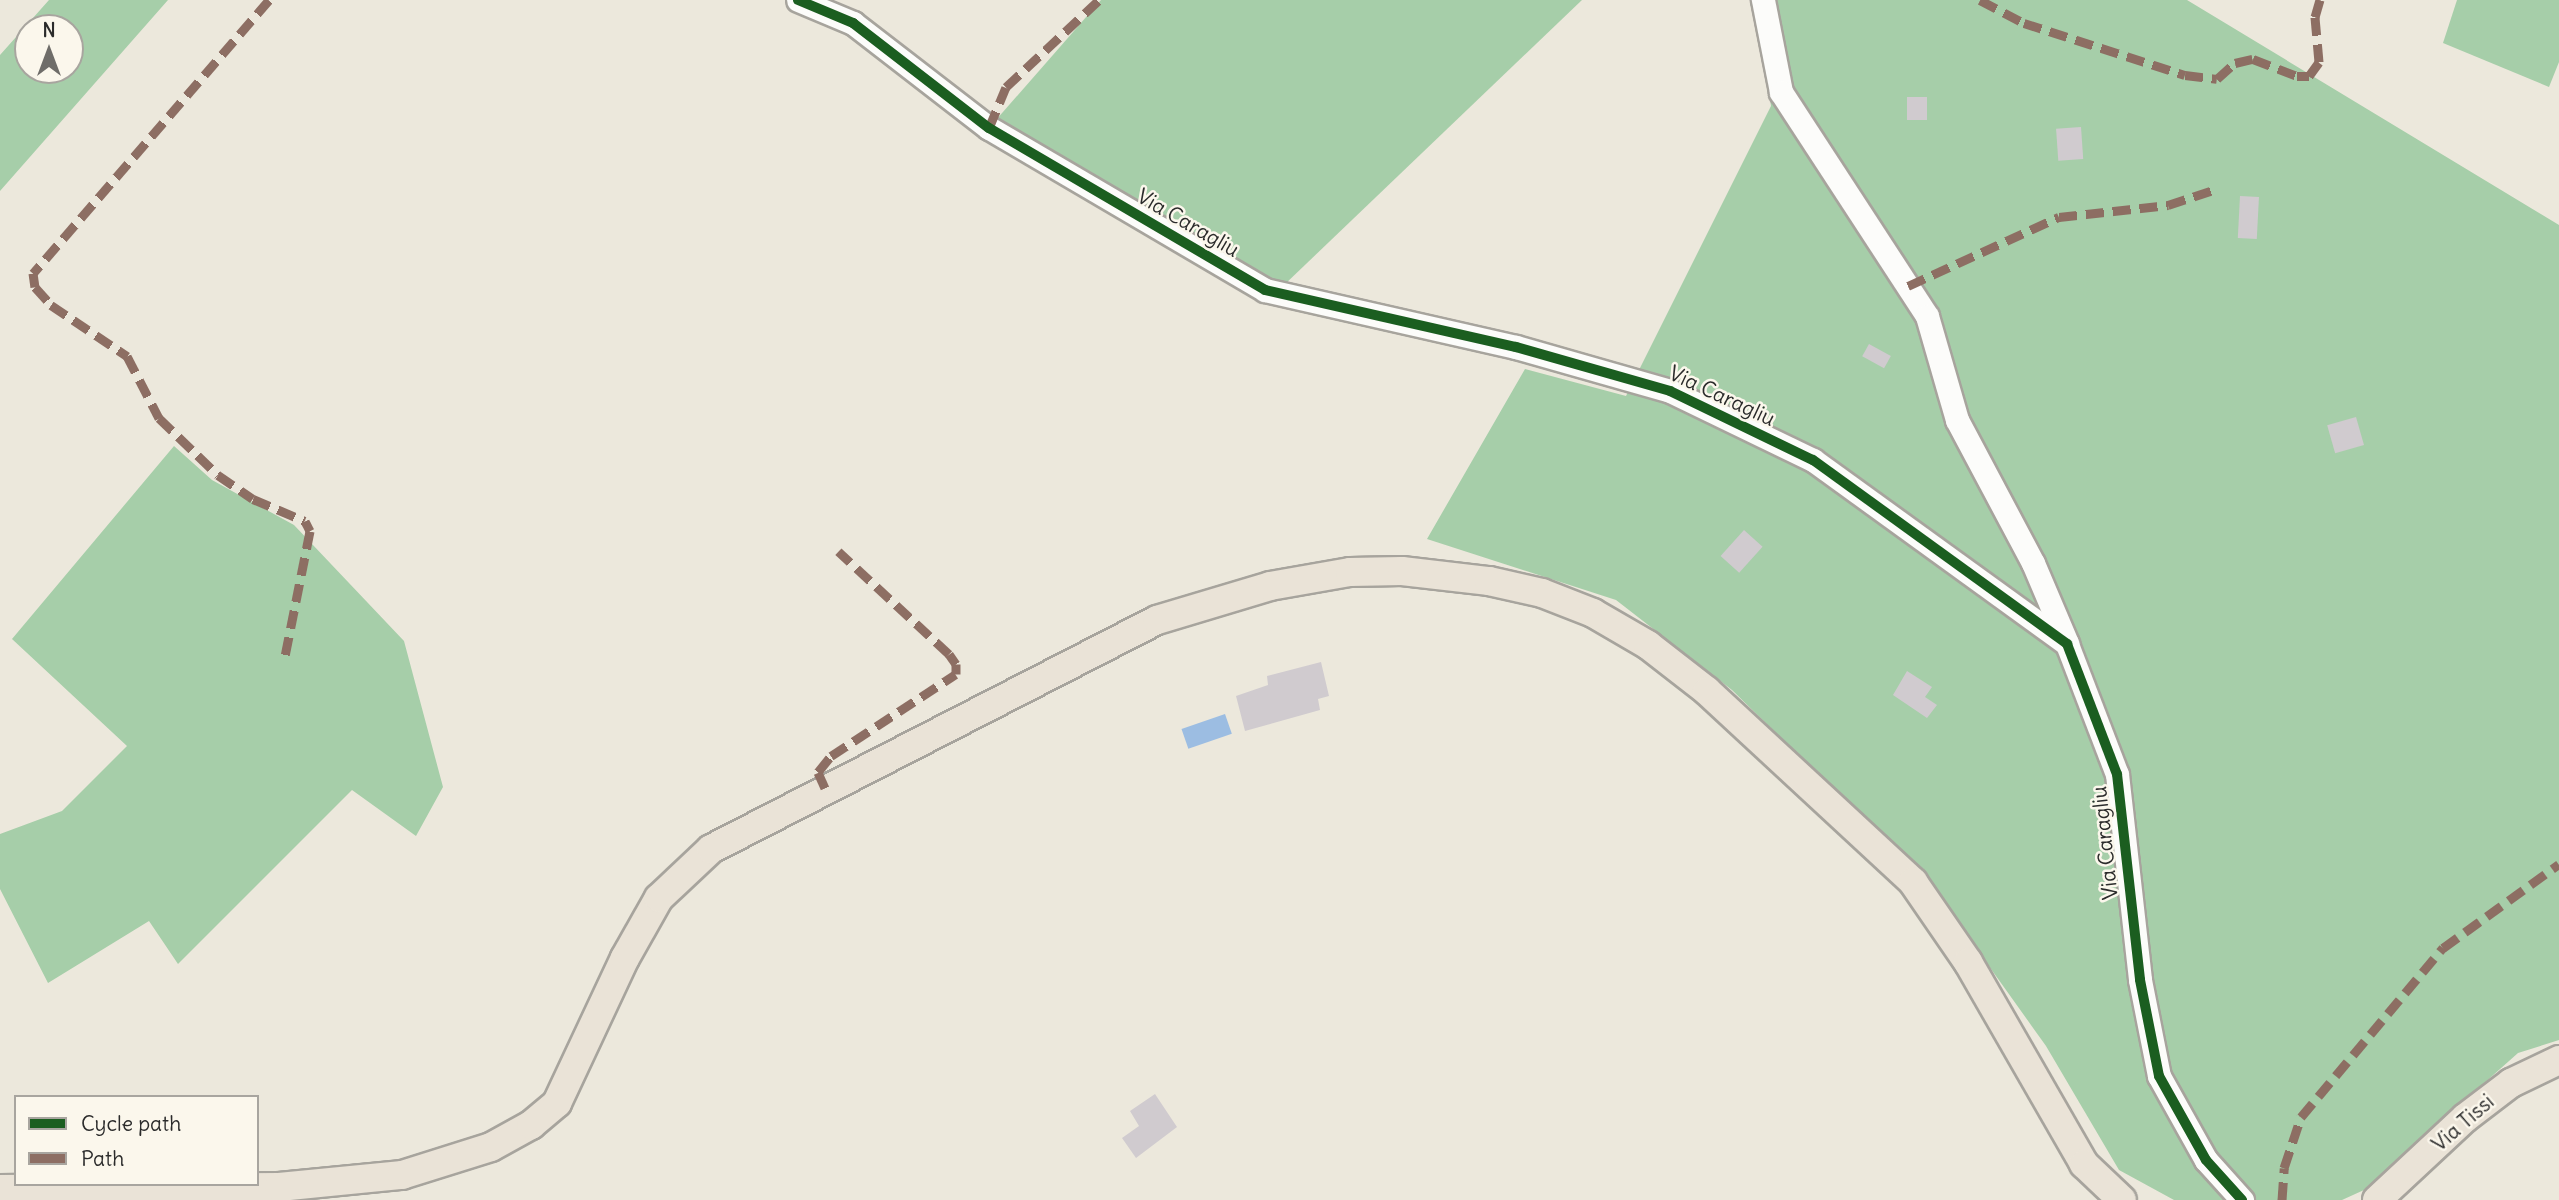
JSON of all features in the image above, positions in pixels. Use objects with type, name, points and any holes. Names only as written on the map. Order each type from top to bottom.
[{"type":"main road","points":[[0,1189],[279,1187],[402,1175],[491,1147],[531,1125],[557,1103],[625,958],[659,898],[711,849],[1157,620],[1270,586],[1350,572],[1402,571],[1489,581],[1542,593],[1593,613],[1648,645],[1707,691],[1913,882],[1968,962],[2084,1164],[2122,1200]]},
{"type":"main road","name":"Via Tissi","points":[[2377,1200],[2465,1118],[2511,1083],[2559,1060]]},
{"type":"street","name":"Via Caragliu","points":[[798,0],[853,23],[989,128],[1265,290],[1516,347],[1670,391],[1813,460],[2067,644],[2117,774],[2140,981],[2158,1076],[2206,1160],[2242,1200]]},
{"type":"street","points":[[1763,0],[1781,92],[1927,316],[1957,420],[2033,563],[2067,644]]},
{"type":"green space","points":[[49,0],[168,0],[0,191],[0,55],[14,39],[14,84],[84,84],[84,14],[37,14]]},
{"type":"green space","points":[[1101,0],[1582,0],[1283,286],[1265,290],[989,128]]},
{"type":"green space","points":[[1756,0],[2187,0],[2559,225],[2559,1040],[2518,1053],[2364,1190],[2342,1200],[2174,1200],[2119,1170],[2046,1046],[1931,885],[1732,690],[1616,600],[1427,539],[1525,369],[1626,396],[1771,106]]},
{"type":"green space","points":[[2457,0],[2559,0],[2559,62],[2549,87],[2443,43]]},
{"type":"green space","points":[[174,446],[212,480],[294,525],[404,641],[443,787],[416,836],[352,790],[178,964],[149,921],[48,983],[0,889],[0,834],[62,811],[127,746],[12,639]]},
{"type":"water","points":[[1225,714],[1232,734],[1188,749],[1182,729]]},
{"type":"building","points":[[1907,97],[1927,97],[1927,120],[1907,120]]},
{"type":"building","points":[[2081,127],[2083,159],[2058,161],[2056,129]]},
{"type":"building","points":[[2240,196],[2259,197],[2257,239],[2238,238]]},
{"type":"building","points":[[1869,344],[1891,356],[1884,368],[1862,356]]},
{"type":"building","points":[[2356,417],[2364,445],[2335,453],[2327,425]]},
{"type":"building","points":[[1744,530],[1763,547],[1739,573],[1721,556]]},
{"type":"building","points":[[1321,662],[1329,696],[1318,699],[1320,710],[1245,731],[1236,696],[1268,685],[1267,676]]},
{"type":"building","points":[[1907,671],[1932,687],[1925,697],[1937,705],[1927,718],[1893,695]]},
{"type":"building","points":[[1155,1094],[1177,1127],[1136,1158],[1122,1138],[1139,1126],[1130,1111]]},
{"type":"marked path","points":[[269,0],[33,273],[35,287],[51,305],[127,356],[159,418],[218,475],[253,499],[305,521],[310,531],[285,656]]},
{"type":"marked path","points":[[989,128],[1006,87],[1099,0]]},
{"type":"marked path","points":[[1980,0],[2024,23],[2185,75],[2217,79],[2235,63],[2253,59],[2297,76],[2309,76],[2319,62],[2315,17],[2320,0]]},
{"type":"marked path","points":[[1908,286],[2059,217],[2168,205],[2213,190]]},
{"type":"marked path","points":[[825,788],[818,772],[831,756],[956,674],[956,664],[949,654],[838,551]]},
{"type":"marked path","points":[[2282,1200],[2284,1168],[2301,1117],[2443,948],[2559,864]]},
{"type":"cycle path","points":[[798,0],[853,23],[989,128],[1265,290],[1516,347],[1670,391],[1813,460],[2067,644],[2117,774],[2140,980],[2159,1076],[2206,1160],[2242,1200]]}]
